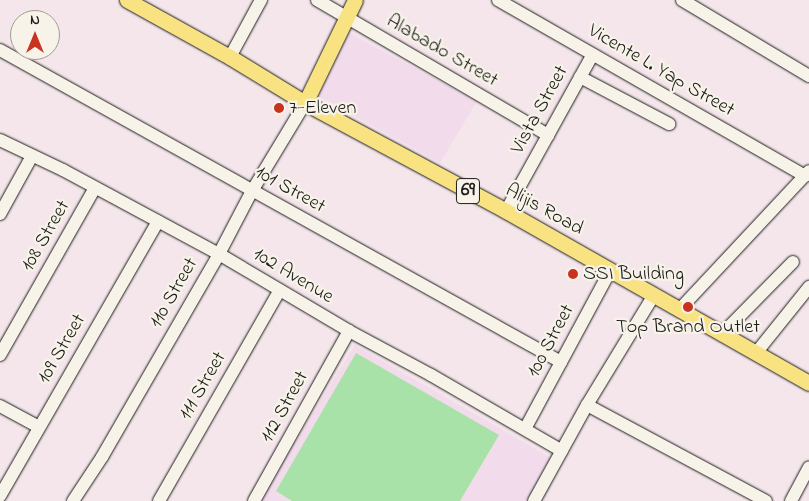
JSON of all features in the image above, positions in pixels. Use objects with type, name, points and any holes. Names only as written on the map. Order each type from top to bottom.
[{"type":"main road","name":"Alijis Road","points":[[127,0],[230,57],[305,102],[506,211],[809,383]]},
{"type":"main road","points":[[305,102],[355,0]]},
{"type":"street","points":[[230,57],[261,0]]},
{"type":"street","name":"Alabado Street","points":[[317,0],[548,135]]},
{"type":"street","name":"Vicente L. Yap Street","points":[[498,0],[807,174]]},
{"type":"street","points":[[682,0],[809,76]]},
{"type":"street","name":"101 Street","points":[[0,50],[562,362]]},
{"type":"street","name":"Vista Street","points":[[506,211],[593,54]]},
{"type":"street","points":[[580,77],[669,124]]},
{"type":"street","name":"110 Street","points":[[73,501],[102,457],[219,254],[252,191],[305,102]]},
{"type":"street","name":"102 Avenue","points":[[0,140],[219,254],[349,331],[562,451]]},
{"type":"street","points":[[0,214],[32,156]]},
{"type":"street","points":[[679,310],[807,174]]},
{"type":"street","name":"108 Street","points":[[0,355],[95,188]]},
{"type":"street","name":"109 Street","points":[[0,496],[158,221]]},
{"type":"street","points":[[722,334],[793,262]]},
{"type":"street","name":"100 Street","points":[[525,429],[610,270]]},
{"type":"street","points":[[756,353],[809,287]]},
{"type":"street","name":"111 Street","points":[[159,501],[280,290]]},
{"type":"street","points":[[534,501],[587,405],[654,295]]},
{"type":"street","name":"112 Street","points":[[254,501],[349,331]]},
{"type":"street","points":[[587,405],[766,501]]},
{"type":"street","points":[[0,406],[39,427]]},
{"type":"street","points":[[792,501],[809,467]]},
{"type":"shaded area","points":[[349,33],[477,101],[440,163],[318,96]]},
{"type":"shaded area","points":[[355,345],[553,459],[527,501],[258,501]]},
{"type":"green space","points":[[356,353],[499,435],[460,501],[292,501],[276,491]]},
{"type":"place","name":"7-Eleven","points":[[279,108]]},
{"type":"place","name":"SSI Building","points":[[573,274]]},
{"type":"place","name":"Top Brand Outlet","points":[[688,307]]}]
